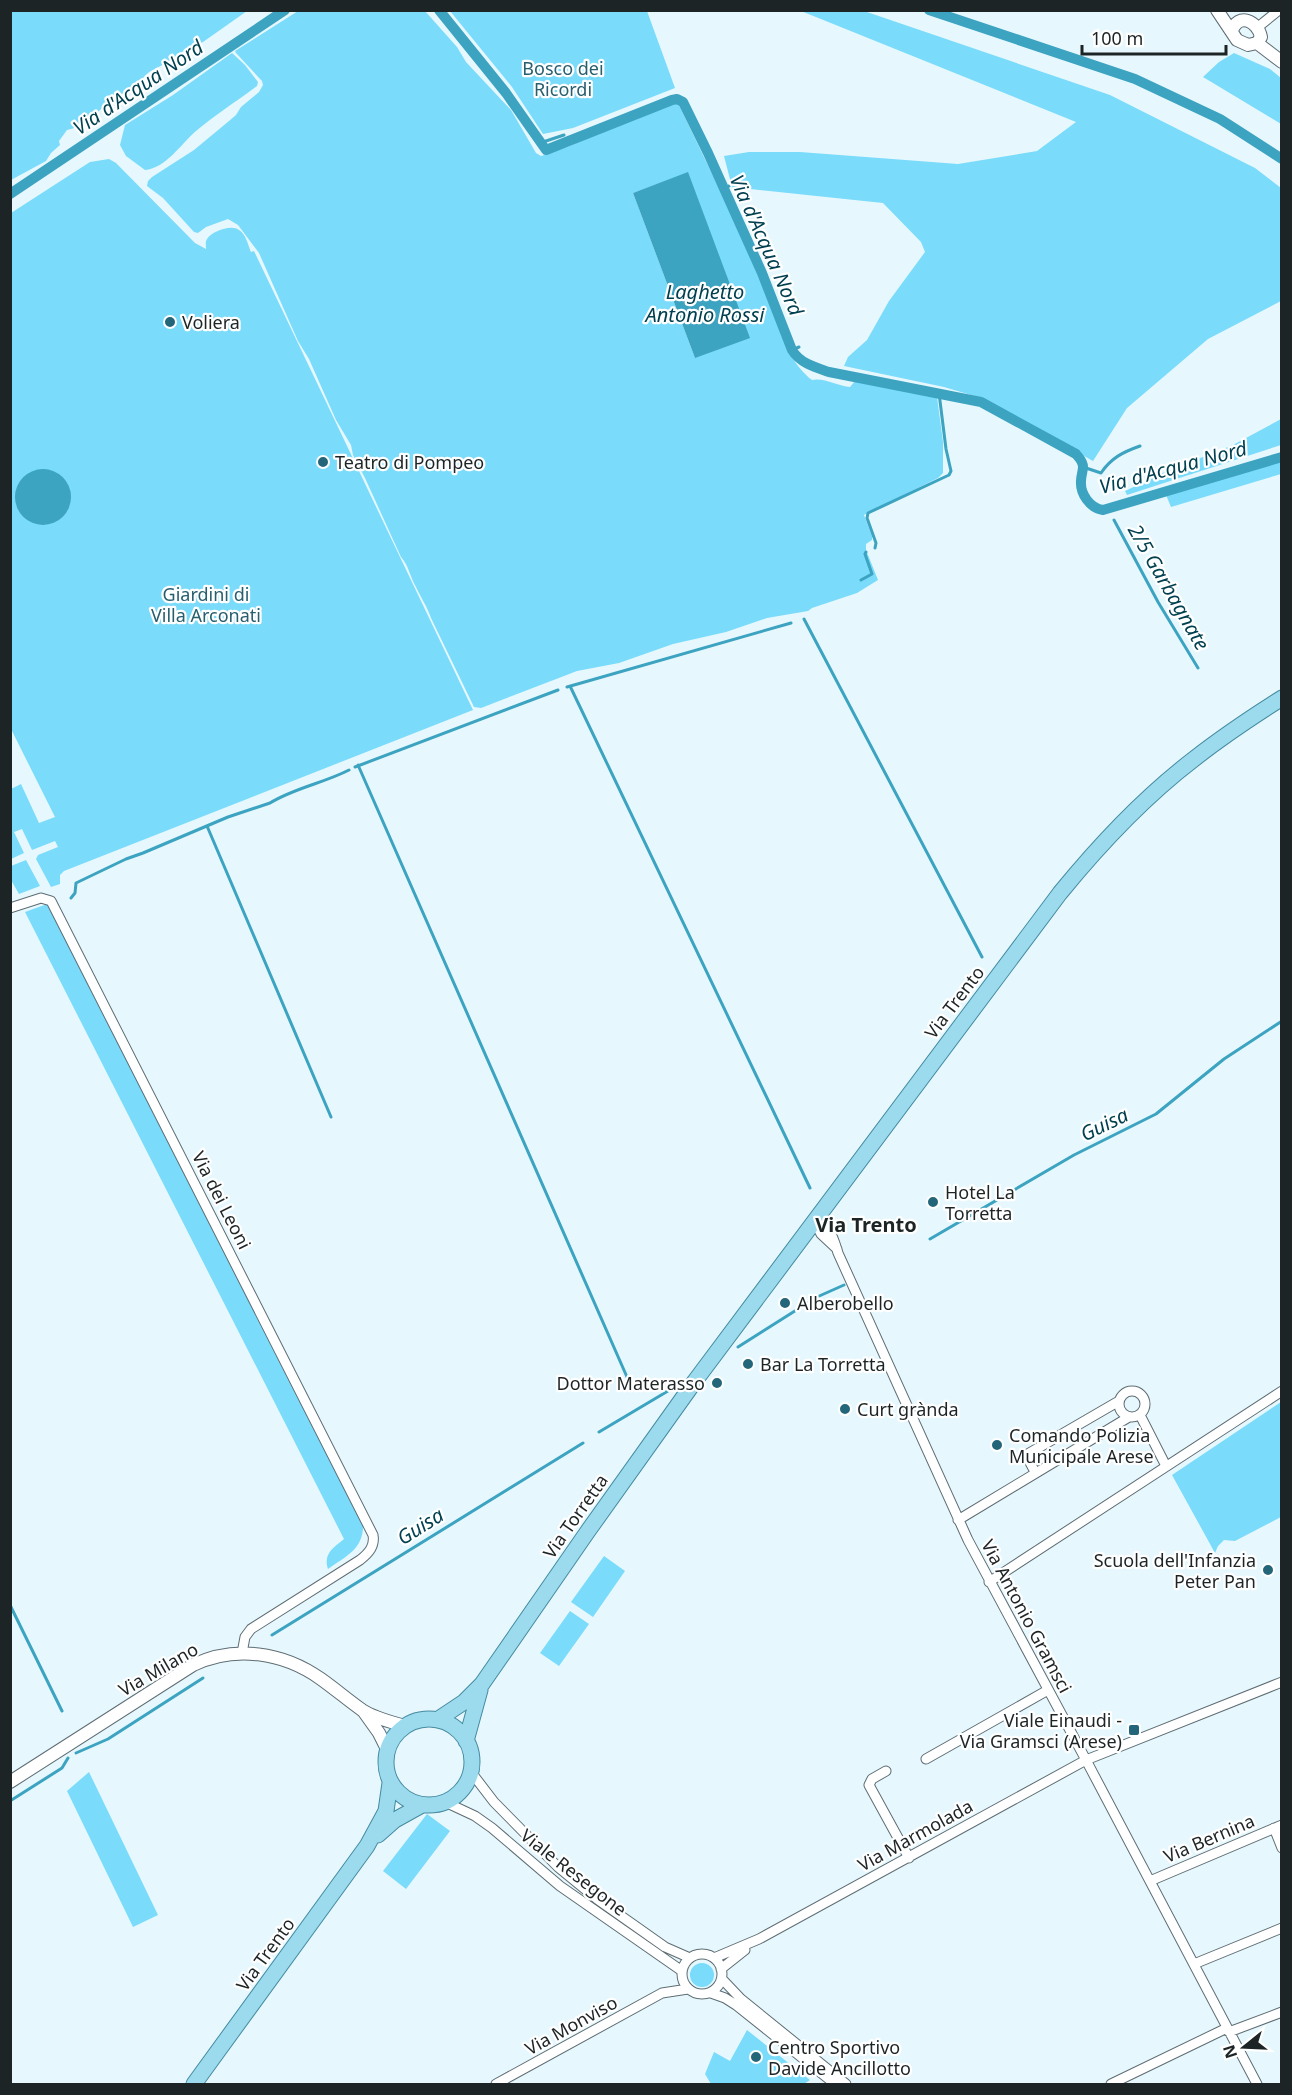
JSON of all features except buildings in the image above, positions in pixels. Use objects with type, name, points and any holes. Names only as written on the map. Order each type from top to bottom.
[{"type":"main road","name":"Via Trento","points":[[702,1371],[1060,893],[1098,848],[1138,806],[1180,770],[1224,736],[1281,698]]},
{"type":"main road","name":"Via Torretta","points":[[437,1720],[464,1702],[482,1684],[702,1371]]},
{"type":"main road","name":"Via Torretta","points":[[466,1741],[474,1704],[482,1684]]},
{"type":"main road","points":[[382,1827],[390,1783],[386,1767],[387,1749],[394,1736],[405,1726],[421,1720],[437,1720],[454,1727],[466,1741],[470,1752],[471,1772],[462,1790],[445,1802],[422,1805],[403,1797],[390,1783]]},
{"type":"main road","points":[[382,1827],[422,1805]]},
{"type":"main road","name":"Via Trento","points":[[194,2085],[382,1827]]},
{"type":"street","points":[[1217,10],[1234,26]]},
{"type":"street","points":[[1222,10],[1234,26],[1236,39],[1243,44],[1257,44],[1281,62]]},
{"type":"street","points":[[1258,27],[1279,10]]},
{"type":"street","points":[[1234,26],[1247,20],[1258,27],[1261,37],[1257,44]]},
{"type":"street","name":"Via dei Leoni","points":[[10,908],[41,898],[51,901],[373,1534],[373,1545],[360,1560],[251,1629],[246,1637],[242,1653]]},
{"type":"street","name":"Via Antonio Gramsci","points":[[814,1220],[821,1234],[837,1249],[958,1520],[989,1582],[1086,1760],[1257,2085]]},
{"type":"street","points":[[1035,1472],[1026,1455],[1119,1401],[1126,1392],[1135,1391],[1140,1393],[1144,1399],[1145,1405],[1140,1415]]},
{"type":"street","points":[[989,1582],[1281,1391]]},
{"type":"street","points":[[1119,1401],[1122,1413],[1129,1417]]},
{"type":"street","points":[[958,1520],[1129,1417],[1140,1415]]},
{"type":"street","points":[[1140,1415],[1166,1466]]},
{"type":"street","name":"Via Milano","points":[[10,1782],[193,1665],[214,1657],[242,1653],[277,1658],[299,1666],[321,1679],[363,1711]]},
{"type":"street","name":"Via Marmolada","points":[[714,1958],[759,1939],[1086,1760],[1281,1682]]},
{"type":"street","points":[[926,1759],[1048,1690]]},
{"type":"street","points":[[363,1711],[405,1726]]},
{"type":"street","points":[[363,1711],[379,1732],[387,1749]]},
{"type":"street","name":"Viale Resegone","points":[[471,1772],[494,1802],[558,1867],[597,1899],[665,1947],[690,1958]]},
{"type":"street","points":[[886,1772],[872,1779],[869,1785],[909,1858]]},
{"type":"street","name":"Viale Resegone","points":[[445,1802],[475,1816],[492,1828],[560,1886],[682,1972]]},
{"type":"street","points":[[1278,1827],[1281,1848]]},
{"type":"street","name":"Via Bernina","points":[[1150,1881],[1278,1827]]},
{"type":"street","points":[[1194,1964],[1281,1928]]},
{"type":"street","name":"Via Marmolada","points":[[722,1974],[759,1939]]},
{"type":"street","points":[[835,2085],[730,2000],[711,1993],[696,1994],[688,1989],[682,1980],[682,1972],[690,1958],[702,1954],[714,1958],[722,1974],[741,1999],[846,2085]]},
{"type":"street","name":"Via Monviso","points":[[496,2085],[662,1993],[682,1972]]},
{"type":"street","points":[[711,1993],[717,1988],[722,1974]]},
{"type":"street","name":"Via Monviso","points":[[662,1993],[688,1989]]},
{"type":"street","points":[[1112,2085],[1228,2030],[1281,2012]]},
{"type":"green space","points":[[11,10],[247,11],[203,42],[149,72],[135,86],[108,103],[82,126],[67,130],[59,141],[60,145],[46,161],[11,180]]},
{"type":"green space","points":[[298,11],[425,11],[457,47],[466,62],[511,110],[536,153],[541,156],[570,146],[619,123],[635,120],[678,103],[740,232],[780,326],[784,341],[801,369],[812,380],[850,387],[858,381],[937,397],[943,442],[943,473],[938,478],[864,515],[872,536],[872,540],[866,544],[866,550],[878,580],[857,593],[808,611],[767,618],[726,632],[673,644],[619,663],[577,671],[481,708],[474,707],[353,455],[351,445],[336,420],[309,359],[298,341],[259,253],[238,225],[228,219],[206,227],[198,233],[194,232],[163,198],[147,186],[152,177],[194,150],[236,115],[241,107],[259,92],[263,85],[262,81],[235,51]],"holes":[[[688,173],[695,358],[633,193]]]},
{"type":"green space","name":"Bosco dei Ricordi","points":[[450,11],[647,11],[675,88],[573,128],[543,134],[512,87]]},
{"type":"green space","points":[[801,11],[864,11],[1110,95],[1255,168],[1281,188],[1281,301],[1208,339],[1127,408],[1093,461],[981,398],[944,387],[844,366],[848,357],[867,340],[889,301],[925,252],[921,242],[883,203],[732,187],[724,156],[749,152],[800,152],[958,164],[1037,151],[1076,122]]},
{"type":"green space","points":[[232,53],[258,82],[257,86],[203,125],[160,165],[145,170],[126,156],[120,145],[125,125],[173,95]]},
{"type":"green space","points":[[1234,53],[1270,69],[1281,78],[1281,124],[1203,77],[1219,62]]},
{"type":"green space","name":"Giardini di Villa Arconati","points":[[109,159],[116,163],[195,243],[206,249],[206,241],[210,236],[227,228],[236,228],[243,234],[251,252],[254,251],[473,710],[64,871],[60,875],[60,884],[51,887],[36,859],[38,855],[58,847],[55,841],[32,850],[22,829],[14,832],[24,853],[11,859],[11,789],[21,784],[39,823],[55,817],[11,729],[11,213],[90,162]]},
{"type":"green space","points":[[1281,419],[1281,445],[1127,495],[1125,491],[1165,472],[1233,445]]},
{"type":"green space","points":[[1281,460],[1281,474],[1171,507],[1166,495]]},
{"type":"green space","points":[[26,860],[40,886],[19,894],[11,880],[11,866]]},
{"type":"green space","points":[[50,903],[363,1524],[363,1533],[357,1546],[328,1569],[328,1555],[344,1539],[25,912]]},
{"type":"green space","points":[[1281,1402],[1281,1517],[1235,1541],[1224,1540],[1215,1553],[1172,1475]]},
{"type":"green space","points":[[604,1556],[625,1571],[593,1617],[571,1602]]},
{"type":"green space","points":[[570,1611],[589,1624],[559,1666],[540,1653]]},
{"type":"green space","points":[[89,1772],[158,1915],[133,1927],[67,1791]]},
{"type":"green space","points":[[427,1814],[450,1831],[406,1889],[383,1871]]},
{"type":"green space","points":[[702,1963],[710,1967],[714,1975],[710,1983],[702,1987],[694,1983],[690,1975],[694,1967]]},
{"type":"green space","name":"Centro Sportivo Davide Ancillotto","points":[[747,2030],[810,2080],[804,2084],[711,2084],[705,2074],[714,2052],[730,2061]]},
{"type":"water","name":"Laghetto Antonio Rossi","points":[[688,172],[750,338],[695,358],[633,193]]},
{"type":"water","points":[[37,469],[49,469],[63,477],[71,491],[69,508],[63,517],[49,525],[37,525],[20,513],[15,503],[15,491],[27,474]]},
{"type":"waterway","name":"Via d'Acqua Nord","points":[[10,194],[285,10]]},
{"type":"waterway","name":"Via d'Acqua Nord","points":[[439,10],[506,93],[546,150],[672,100],[677,99],[683,102],[762,273],[792,350],[808,364],[829,372],[981,402],[1076,454],[1083,465],[1081,486],[1084,495],[1090,503],[1103,510],[1282,457]]},
{"type":"waterway","points":[[929,10],[1135,79],[1220,119],[1282,159]]},
{"type":"waterway","points":[[540,143],[564,135]]},
{"type":"waterway","name":"Via d'Acqua Nord","points":[[724,188],[729,186]]},
{"type":"waterway","name":"Via d'Acqua Nord","points":[[792,350],[799,347]]},
{"type":"waterway","points":[[875,548],[876,543],[867,518],[868,513],[949,475],[951,471],[939,393]]},
{"type":"waterway","points":[[1083,467],[1101,473],[1118,456],[1140,446]]},
{"type":"waterway","name":"2/5 Garbagnate","points":[[1114,520],[1158,602],[1198,668]]},
{"type":"waterway","points":[[861,580],[872,574],[866,552]]},
{"type":"waterway","points":[[804,619],[982,957]]},
{"type":"waterway","points":[[567,687],[791,623]]},
{"type":"waterway","points":[[570,686],[810,1188]]},
{"type":"waterway","points":[[355,767],[558,690]]},
{"type":"waterway","points":[[358,765],[627,1377]]},
{"type":"waterway","points":[[71,898],[75,893],[76,883],[126,859],[349,770]]},
{"type":"waterway","points":[[207,826],[331,1117]]},
{"type":"waterway","name":"Guisa","points":[[930,1239],[1074,1155],[1156,1114],[1224,1059],[1282,1021]]},
{"type":"waterway","name":"Guisa","points":[[738,1347],[817,1297],[844,1285]]},
{"type":"waterway","name":"Guisa","points":[[599,1432],[673,1388]]},
{"type":"waterway","name":"Guisa","points":[[272,1635],[583,1443]]},
{"type":"waterway","points":[[10,1605],[62,1711]]},
{"type":"waterway","name":"Guisa","points":[[76,1753],[108,1739],[203,1678]]},
{"type":"waterway","name":"Guisa","points":[[10,1801],[62,1768],[68,1758]]},
{"type":"place","name":"Voliera","points":[[170,322]]},
{"type":"place","name":"Teatro di Pompeo","points":[[323,462]]},
{"type":"place","name":"Hotel La Torretta","points":[[933,1202]]},
{"type":"place","name":"Alberobello","points":[[785,1303]]},
{"type":"place","name":"Bar La Torretta","points":[[748,1364]]},
{"type":"place","name":"Dottor Materasso","points":[[717,1383]]},
{"type":"place","name":"Curt grànda","points":[[845,1409]]},
{"type":"place","name":"Comando Polizia Municipale Arese","points":[[997,1445]]},
{"type":"place","name":"Scuola dell'Infanzia Peter Pan","points":[[1268,1570]]},
{"type":"place","name":"Viale Einaudi - Via Gramsci (Arese)","points":[[1134,1730]]},
{"type":"place","name":"Centro Sportivo Davide Ancillotto","points":[[756,2057]]},
{"type":"district","name":"Via Trento","points":[[866,1224]]}]
